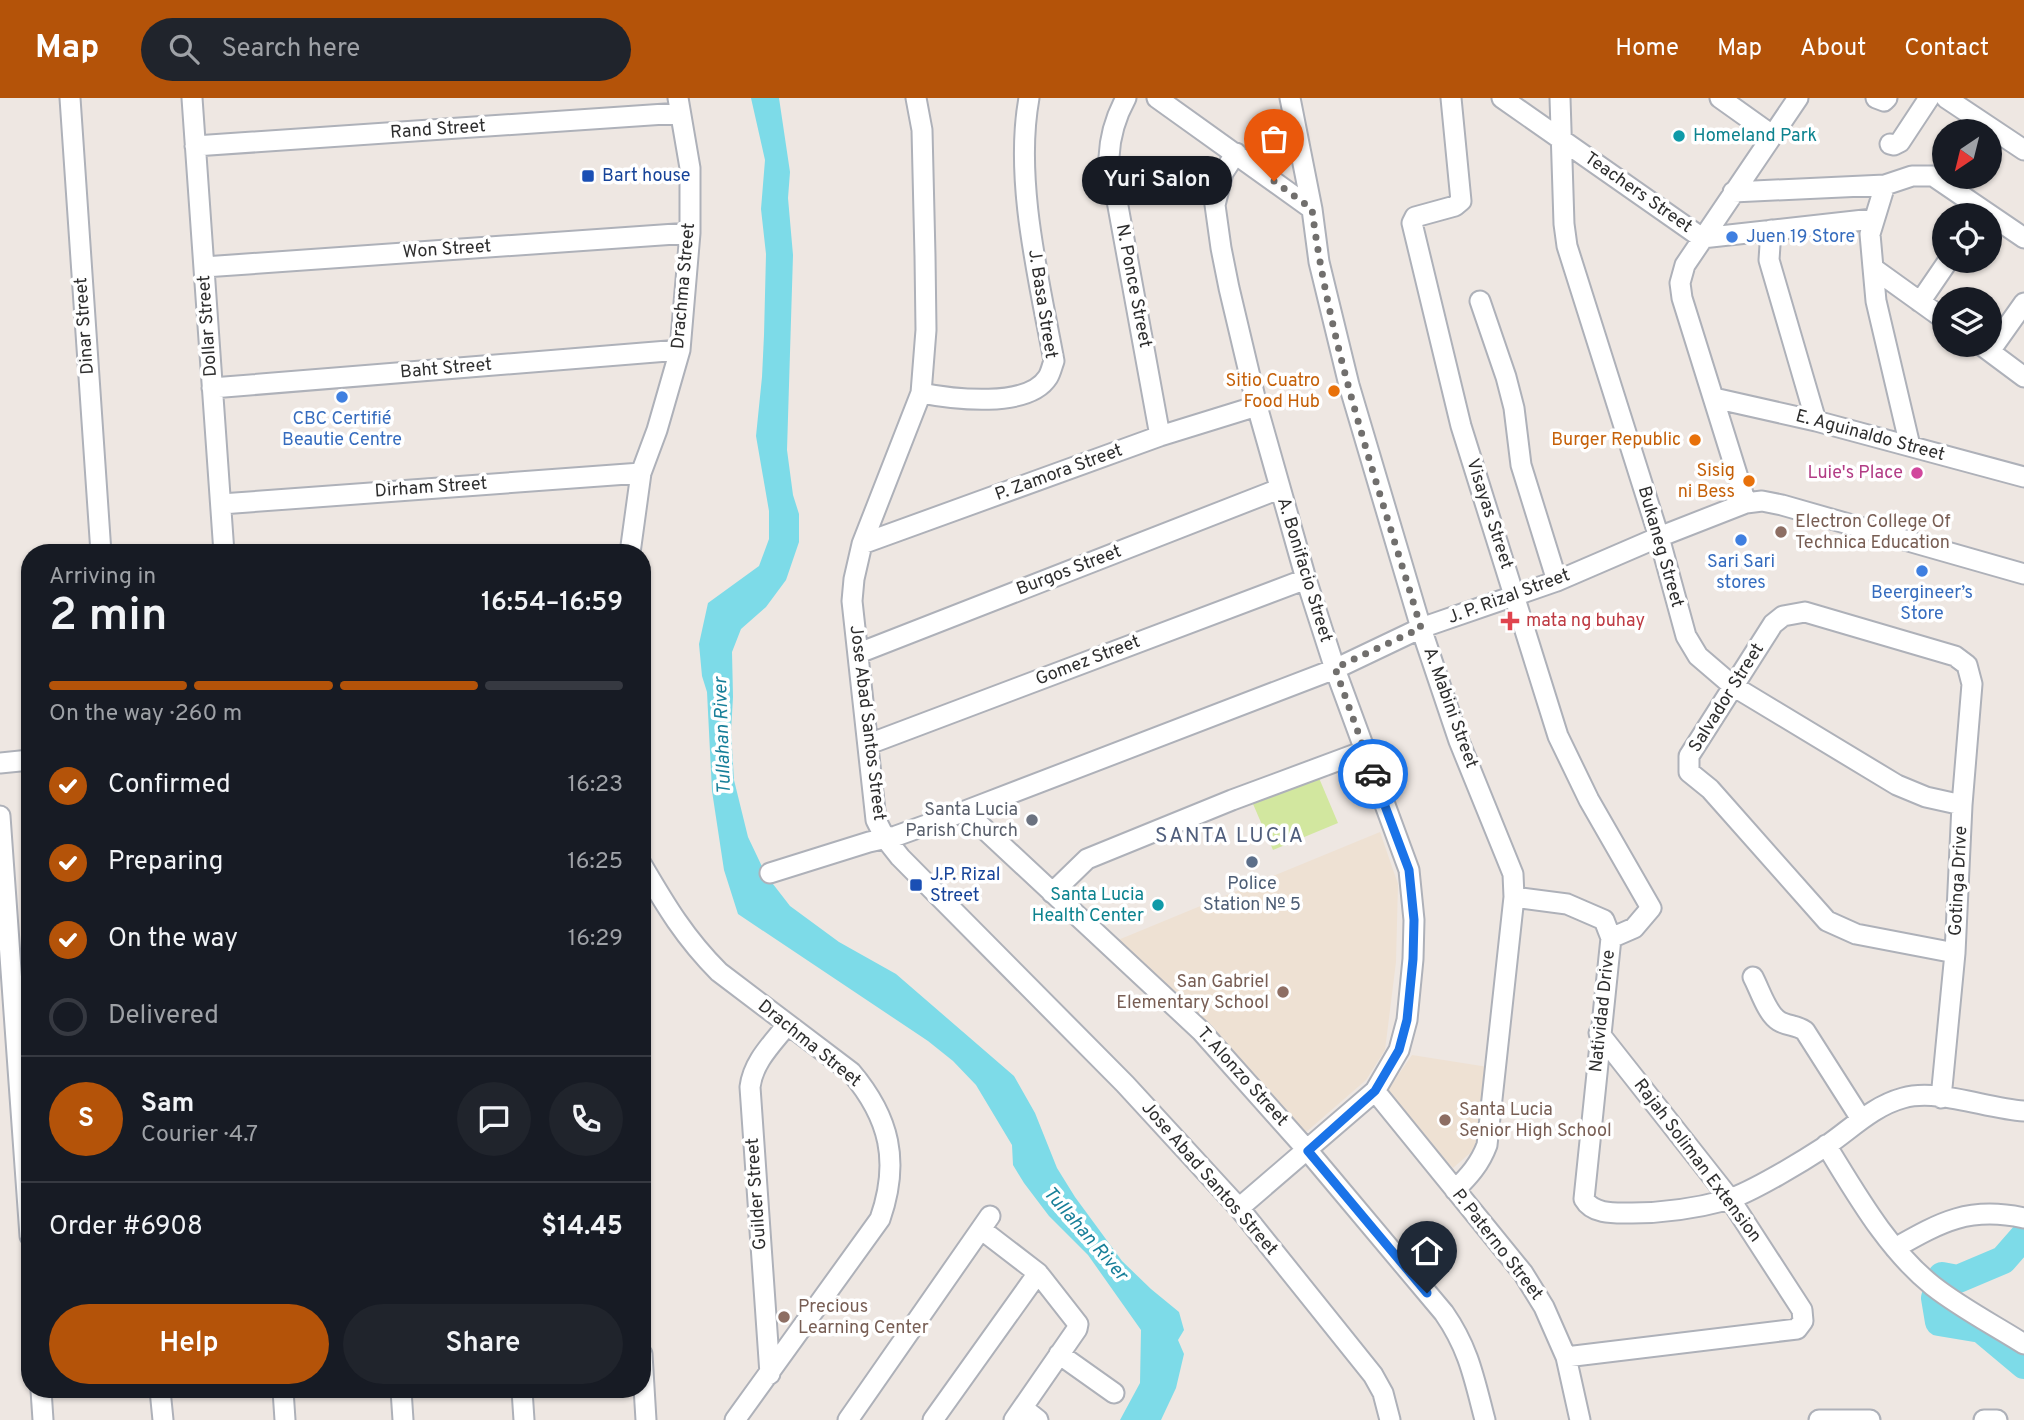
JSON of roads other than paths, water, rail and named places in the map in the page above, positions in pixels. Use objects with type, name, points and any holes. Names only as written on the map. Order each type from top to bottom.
[{"type":"street","name":"Dinar Street","points":[[70,98],[100,544]]},
{"type":"street","name":"Dollar Street","points":[[192,98],[223,544]]},
{"type":"street","name":"Jose Abad Santos Street","points":[[916,98],[922,130],[925,268],[926,330],[921,393],[862,544],[852,601],[876,820],[885,838],[900,857],[1125,1084],[1239,1208],[1373,1375],[1383,1393],[1390,1420]]},
{"type":"street","name":"J. Basa Street","points":[[921,393],[951,399],[991,401],[1031,391],[1047,379],[1054,361],[1033,246],[1025,176],[1024,126],[1029,98]]},
{"type":"street","name":"N. Ponce Street","points":[[1126,98],[1110,136],[1109,158],[1160,436]]},
{"type":"street","points":[[1157,98],[1312,209]]},
{"type":"street","name":"A. Mabini Street","points":[[1290,98],[1312,209],[1321,273],[1345,371],[1421,628],[1459,741],[1513,874],[1514,897],[1487,1145],[1474,1171],[1455,1190]]},
{"type":"street","name":"Visayas Street","points":[[1451,98],[1461,201],[1459,204],[1415,217],[1412,223],[1461,426],[1559,736],[1590,800],[1651,908],[1634,928],[1611,939]]},
{"type":"street","name":"Teachers Street","points":[[1502,98],[1702,238],[1873,219]]},
{"type":"street","name":"Bukaneg Street","points":[[1560,98],[1563,224],[1567,246],[1659,537],[1686,636],[1698,656],[1732,686],[1897,785],[1926,797],[1962,805]]},
{"type":"street","points":[[1720,98],[1773,135]]},
{"type":"street","points":[[1746,503],[1682,298],[1680,283],[1685,265],[1702,238],[1798,98]]},
{"type":"street","points":[[1876,98],[1884,101],[1887,98]]},
{"type":"street","points":[[1889,144],[1900,142],[1929,98]]},
{"type":"street","points":[[1956,101],[2024,150]]},
{"type":"street","name":"Rand Street","points":[[195,146],[679,106]]},
{"type":"street","name":"Drachma Street","points":[[631,544],[641,473],[657,430],[680,350],[690,233],[690,168],[679,106]]},
{"type":"street","name":"A. Bonifacio Street","points":[[1236,153],[1223,173],[1217,192],[1216,213],[1226,274],[1279,489],[1335,668],[1409,870],[1414,920],[1407,1020],[1399,1050],[1375,1091],[1239,1208]]},
{"type":"street","points":[[1733,192],[1885,185],[1912,176],[1933,176],[2024,238]]},
{"type":"street","points":[[1885,185],[1870,234],[1876,301],[1910,446]]},
{"type":"street","points":[[1771,230],[1769,260],[1816,421]]},
{"type":"street","name":"Won Street","points":[[204,267],[690,233]]},
{"type":"street","points":[[1873,268],[1932,310]]},
{"type":"street","points":[[1920,302],[1940,273]]},
{"type":"street","points":[[1480,301],[1506,377],[1514,408],[1521,466],[1557,581]]},
{"type":"street","points":[[2002,328],[2024,303]]},
{"type":"street","name":"Baht Street","points":[[212,388],[680,350]]},
{"type":"street","points":[[1997,357],[2024,377]]},
{"type":"street","name":"E. Aguinaldo Street","points":[[1714,398],[2023,474]]},
{"type":"street","name":"P. Zamora Street","points":[[862,544],[1160,436],[1257,406]]},
{"type":"street","name":"Dirham Street","points":[[220,504],[641,473]]},
{"type":"street","name":"Burgos Street","points":[[859,653],[1279,489]]},
{"type":"street","name":"J. P. Rizal Street","points":[[770,873],[896,836],[965,811],[1335,668],[1421,628],[1557,581],[1746,503],[1762,501],[1782,505],[2024,574]]},
{"type":"street","name":"Gomez Street","points":[[869,744],[1306,579]]},
{"type":"street","name":"Salvador Street","points":[[1955,953],[1856,934],[1828,921],[1710,789],[1689,772],[1689,756],[1773,624],[1783,616],[1805,612],[1955,656],[1967,665]]},
{"type":"street","name":"Gotinga Drive","points":[[1941,1098],[1955,953],[1962,805],[1972,684],[1967,665]]},
{"type":"street","points":[[1052,893],[1087,859],[1232,800],[1364,751]]},
{"type":"street","points":[[0,763],[21,761]]},
{"type":"street","name":"T. Alonzo Street","points":[[965,811],[1201,1031],[1308,1151],[1444,1313],[1460,1336],[1472,1368],[1485,1420]]},
{"type":"street","points":[[0,816],[21,1110]]},
{"type":"street","name":"Drachma Street","points":[[651,881],[673,919],[719,972],[851,1072],[879,1111],[889,1145],[891,1170],[887,1200],[880,1219],[735,1420]]},
{"type":"street","points":[[1514,897],[1567,904],[1604,920],[1611,939]]},
{"type":"street","name":"Natividad Drive","points":[[1611,939],[1599,1033],[1584,1199],[1587,1205],[1607,1213],[1646,1213],[1684,1209],[1730,1199],[1826,1145],[1888,1103],[1904,1097],[1922,1095],[2021,1111]]},
{"type":"street","points":[[1753,977],[1773,1016],[1805,1031],[1861,1119]]},
{"type":"street","name":"Guilder Street","points":[[770,1374],[750,1087],[751,1075],[756,1065],[786,1025]]},
{"type":"street","name":"Rajah Soliman Extension","points":[[1566,1357],[1797,1329],[1803,1321],[1802,1310],[1730,1199],[1599,1033]]},
{"type":"street","name":"P. Paterno Street","points":[[1375,1091],[1523,1273],[1544,1307],[1566,1357],[1580,1420]]},
{"type":"street","points":[[1826,1145],[1868,1213],[1895,1248],[1940,1290],[2024,1344]]},
{"type":"street","points":[[1895,1248],[1938,1223],[1967,1214],[2024,1218]]},
{"type":"street","points":[[848,1420],[986,1223],[1038,1273],[1078,1324],[1025,1416]]},
{"type":"street","points":[[933,1420],[1038,1273]]},
{"type":"street","points":[[1059,1354],[1114,1393]]},
{"type":"street","points":[[42,1398],[43,1420]]},
{"type":"street","points":[[161,1398],[163,1420]]},
{"type":"street","points":[[284,1398],[285,1420]]},
{"type":"street","points":[[402,1398],[403,1420]]},
{"type":"street","points":[[523,1398],[524,1420]]},
{"type":"street","points":[[645,1398],[646,1420]]},
{"type":"street","points":[[1819,1420],[1870,1420]]},
{"type":"street","points":[[1984,1420],[1997,1420]]},
{"type":"water","name":"Tullahan River","points":[[751,98],[779,98],[790,172],[788,198],[793,255],[787,450],[793,495],[799,514],[799,542],[786,580],[766,607],[741,629],[732,652],[731,731],[734,780],[748,837],[766,875],[790,906],[839,942],[896,974],[1014,1076],[1035,1113],[1057,1168],[1075,1197],[1122,1261],[1179,1312],[1184,1330],[1178,1340],[1184,1354],[1176,1388],[1161,1420],[1120,1420],[1140,1383],[1141,1330],[1088,1255],[1049,1216],[1024,1183],[1013,1165],[1012,1145],[976,1085],[953,1061],[928,1041],[738,914],[724,870],[712,791],[707,692],[702,676],[699,644],[708,603],[759,566],[769,539],[769,511],[756,436],[764,335],[766,254],[761,209],[765,160]]},
{"type":"waterway","points":[[2024,1236],[2003,1260],[1958,1279],[1942,1276],[1935,1298],[1939,1322],[1981,1329],[2024,1365]]},
{"type":"place","name":"Homeland Park","points":[[1679,136]]},
{"type":"place","name":"Bart house","points":[[588,176]]},
{"type":"place","name":"Yuri Salon","points":[[1274,181]]},
{"type":"place","name":"Juen 19 Store","points":[[1732,237]]},
{"type":"place","name":"Sitio Cuatro Food Hub","points":[[1334,391]]},
{"type":"place","name":"CBC Certifié Beautie Centre","points":[[342,397]]},
{"type":"place","name":"Burger Republic","points":[[1695,440]]},
{"type":"place","name":"Luie's Place","points":[[1917,473]]},
{"type":"place","name":"Sisig ni Bess","points":[[1749,481]]},
{"type":"place","name":"Electron College Of Technica Education","points":[[1781,532]]},
{"type":"place","name":"Sari Sari stores","points":[[1741,540]]},
{"type":"place","name":"Beergineer’s Store","points":[[1922,571]]},
{"type":"place","name":"mata ng buhay","points":[[1510,621]]},
{"type":"place","name":"Santa Lucia Parish Church","points":[[1032,820]]},
{"type":"place","name":"Police Station № 5","points":[[1252,862]]},
{"type":"place","name":"J.P. Rizal Street","points":[[916,885]]},
{"type":"place","name":"Santa Lucia Health Center","points":[[1158,905]]},
{"type":"place","name":"San Gabriel Elementary School","points":[[1283,992]]},
{"type":"place","name":"Santa Lucia Senior High School","points":[[1445,1120]]},
{"type":"place","name":"Precious Learning Center","points":[[784,1317]]},
{"type":"district","name":"SANTA LUCIA","points":[[1230,836]]}]
